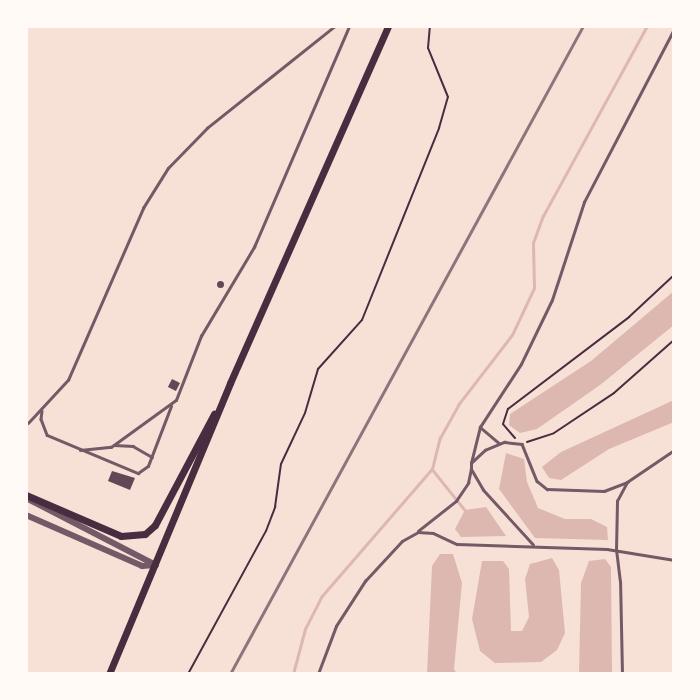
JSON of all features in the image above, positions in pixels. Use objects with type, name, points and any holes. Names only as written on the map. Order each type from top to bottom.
[{"type":"main road","points":[[109,674],[156,565],[230,383],[388,26]]},
{"type":"main road","points":[[26,497],[121,536],[145,534],[155,525],[230,383]]},
{"type":"street","points":[[26,497],[156,565]]},
{"type":"street","points":[[26,515],[142,566],[156,565]]},
{"type":"lane","points":[[28,423],[68,380],[144,208],[168,168],[207,128],[336,26]]},
{"type":"lane","points":[[42,410],[41,419],[47,435],[138,473],[148,466],[171,404],[182,388],[201,336],[254,248],[348,26]]},
{"type":"lane","points":[[318,674],[343,612],[381,563],[402,541],[452,505],[468,483],[480,427],[539,330],[562,275],[584,202],[674,29]]},
{"type":"lane","points":[[113,445],[171,404]]},
{"type":"lane","points":[[480,427],[499,443]]},
{"type":"lane","points":[[471,463],[485,450],[499,443],[514,441],[522,444],[537,481],[547,489],[596,492],[627,482],[674,450]]},
{"type":"lane","points":[[80,450],[113,445],[133,446],[152,456]]},
{"type":"lane","points":[[470,469],[512,524],[534,545]]},
{"type":"lane","points":[[622,674],[620,582],[616,550],[617,501],[627,482]]},
{"type":"lane","points":[[415,533],[433,533],[457,544],[534,545],[616,550],[674,560]]},
{"type":"path","points":[[188,674],[266,531],[276,507],[281,464],[305,414],[318,369],[362,320],[439,128],[448,97],[428,48],[430,26]]},
{"type":"path","points":[[674,275],[629,317],[508,409],[502,424],[522,444],[554,433],[609,396],[674,340]]},
{"type":"shaded area","points":[[674,291],[674,325],[600,385],[537,429],[520,433],[509,425],[510,414],[591,361]]},
{"type":"shaded area","points":[[674,400],[674,422],[609,449],[561,480],[549,478],[542,467],[561,452]]},
{"type":"shaded area","points":[[506,453],[524,459],[527,482],[538,508],[565,519],[591,519],[607,527],[608,540],[535,538],[499,489]]},
{"type":"shaded area","points":[[486,507],[506,536],[461,537],[455,529],[465,510]]},
{"type":"shaded area","points":[[440,554],[453,554],[462,583],[454,669],[457,674],[427,674],[432,566]]},
{"type":"shaded area","points":[[552,558],[559,570],[565,633],[557,650],[541,662],[495,663],[480,651],[472,619],[482,561],[503,561],[509,569],[511,631],[522,631],[529,617],[525,579],[530,564]]},
{"type":"shaded area","points":[[605,559],[611,567],[612,674],[579,674],[581,583],[589,561]]},
{"type":"building","points":[[220,280],[224,284],[220,288],[216,284]]},
{"type":"building","points":[[172,379],[180,383],[176,391],[168,387]]},
{"type":"building","points":[[112,471],[135,478],[130,490],[108,481]]},
{"type":"waterway","points":[[293,674],[305,629],[321,597],[432,469],[440,438],[458,405],[512,335],[534,288],[533,243],[543,216],[647,26]]},
{"type":"waterway","points":[[432,469],[465,510]]},
{"type":"railway","points":[[230,674],[583,26]]}]
